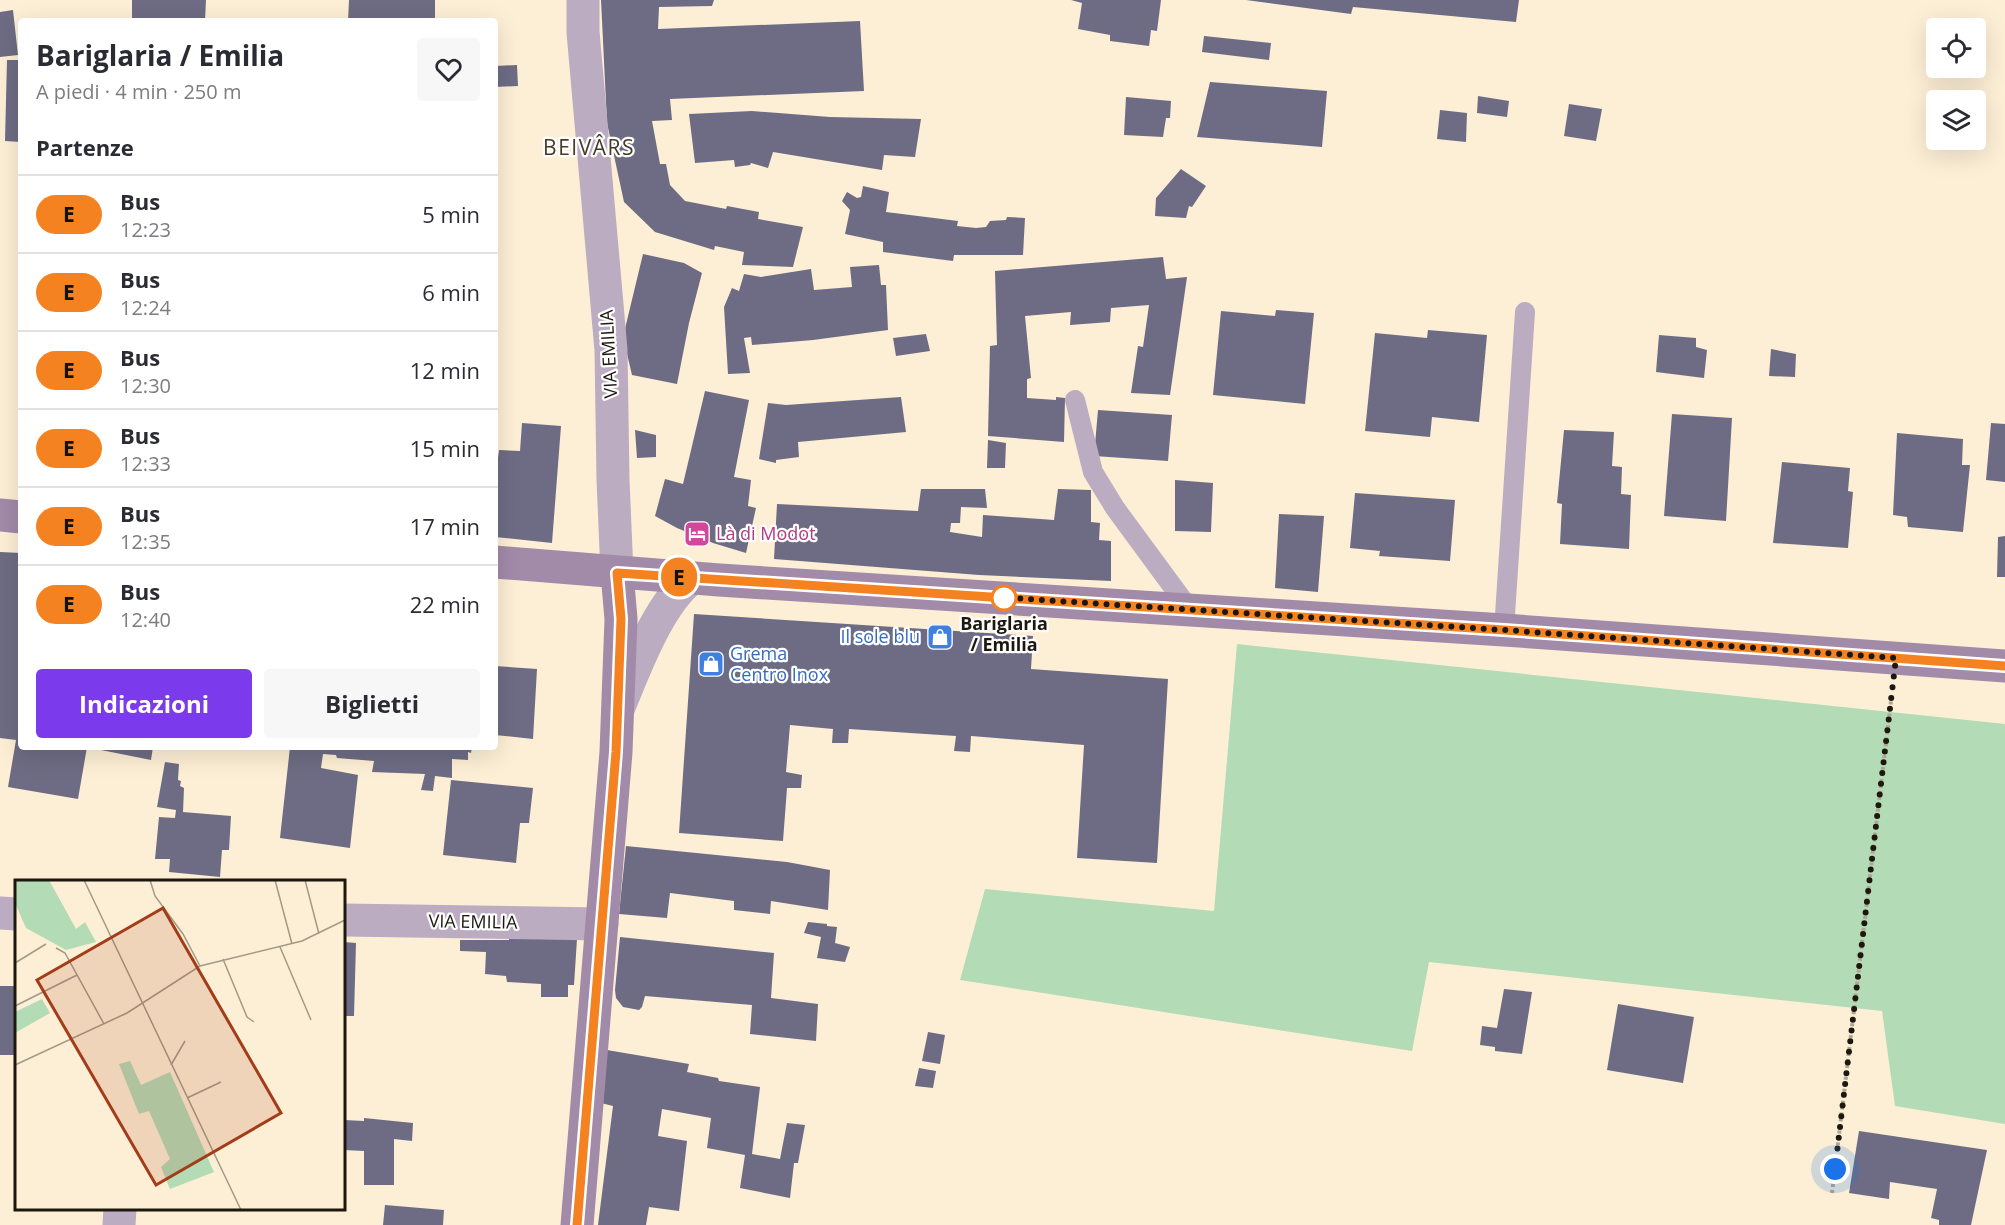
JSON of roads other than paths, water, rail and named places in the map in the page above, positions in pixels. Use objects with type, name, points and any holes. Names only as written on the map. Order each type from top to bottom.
[{"type":"street","name":"VIA EMILIA","points":[[577,1225],[618,709],[621,619],[612,470],[610,350],[583,32],[583,0]]},
{"type":"street","points":[[0,515],[18,517]]},
{"type":"street","points":[[498,562],[617,573],[1504,630],[2005,666]]},
{"type":"street","name":"VIA EMILIA","points":[[618,709],[665,609],[676,592],[692,578]]},
{"type":"street","points":[[0,913],[15,914]]},
{"type":"street","name":"VIA EMILIA","points":[[345,920],[602,924]]},
{"type":"street","points":[[119,1225],[120,1210]]},
{"type":"lane","points":[[1504,630],[1525,312]]},
{"type":"lane","points":[[1075,400],[1093,472],[1115,508],[1190,610]]},
{"type":"place","name":"Là di Modot","points":[[697,534]]},
{"type":"place","name":"Bariglaria / Emilia","points":[[1004,598]]},
{"type":"place","name":"Il sole blu","points":[[940,637]]},
{"type":"place","name":"Grema Centro Inox","points":[[711,664]]},
{"type":"district","name":"BEIVÂRS","points":[[589,148]]}]
